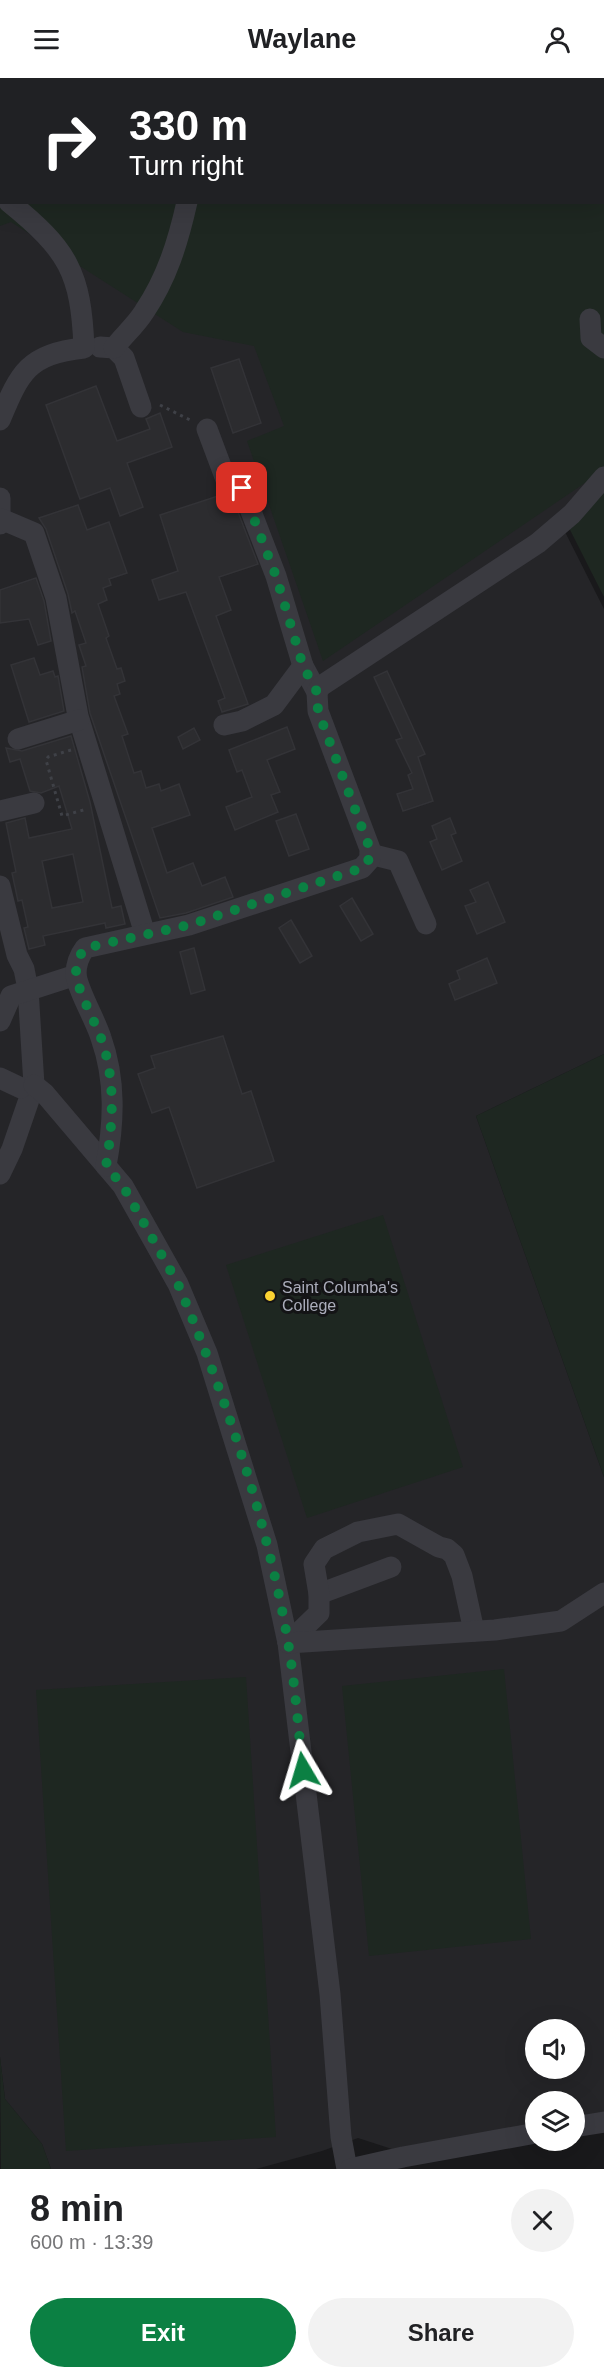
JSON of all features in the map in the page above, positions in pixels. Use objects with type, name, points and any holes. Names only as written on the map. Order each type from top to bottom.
[{"type":"street","points":[[11,204],[36,224],[65,257],[79,293],[84,348]]},
{"type":"street","points":[[114,348],[144,313],[160,286],[173,258],[186,204]]},
{"type":"street","points":[[590,319],[591,338],[604,348]]},
{"type":"street","points":[[0,420],[14,386],[30,365],[52,354],[84,348],[114,348],[124,358],[150,406]]},
{"type":"street","points":[[106,1166],[113,1124],[113,1095],[109,1065],[102,1040],[76,975],[78,957],[85,948],[189,925],[362,868],[370,858],[370,849],[318,711],[317,692],[303,666],[276,576],[242,488],[228,485],[199,424]]},
{"type":"street","points":[[317,692],[321,686],[538,543],[572,514],[604,477]]},
{"type":"street","points":[[0,498],[1,522],[34,533],[56,597],[79,720],[145,934]]},
{"type":"street","points":[[224,725],[242,721],[274,705],[303,666]]},
{"type":"street","points":[[18,739],[79,720]]},
{"type":"street","points":[[0,811],[34,803]]},
{"type":"street","points":[[370,854],[398,861],[426,924]]},
{"type":"street","points":[[0,886],[6,935],[24,969],[28,988],[27,1086],[12,1149],[0,1174]]},
{"type":"street","points":[[0,1021],[11,996],[28,988],[76,975]]},
{"type":"street","points":[[0,1078],[45,1094],[123,1186],[178,1284],[207,1353],[267,1545],[288,1642],[330,1994],[341,2137],[349,2169],[406,2163],[525,2136]]},
{"type":"street","points":[[288,1642],[319,1613],[320,1593],[314,1564],[324,1549],[358,1532],[398,1524],[439,1548],[447,1549],[454,1555],[462,1576],[474,1631]]},
{"type":"street","points":[[320,1593],[391,1567]]},
{"type":"street","points":[[288,1642],[474,1631],[561,1621],[604,1593]]},
{"type":"street","points":[[585,2125],[604,2122]]},
{"type":"path","points":[[150,406],[199,424]]},
{"type":"path","points":[[87,745],[48,757],[45,760],[60,814],[67,816],[105,804]]},
{"type":"shaded area","name":"Saint Columba's College","points":[[0,204],[604,204],[604,503],[561,524],[604,609],[604,1054],[476,1116],[604,1477],[604,2115],[585,2118],[585,2091],[525,2091],[525,2128],[392,2149],[358,2138],[322,2151],[256,2169],[51,2169],[42,2144],[5,2099],[0,2057]]},
{"type":"shaded area","points":[[0,204],[604,204],[604,470],[323,661],[247,441],[284,426],[254,346],[183,332],[11,222],[0,226]]},
{"type":"shaded area","points":[[604,477],[604,597],[566,522]]},
{"type":"shaded area","points":[[604,1054],[604,1477],[476,1116]]},
{"type":"shaded area","points":[[383,1215],[463,1467],[307,1518],[226,1265]]},
{"type":"shaded area","points":[[504,1669],[531,1939],[369,1956],[342,1686]]},
{"type":"shaded area","points":[[246,1677],[276,2137],[66,2151],[36,1690]]},
{"type":"shaded area","points":[[0,2057],[5,2099],[42,2144],[51,2169],[1,2169]]},
{"type":"building","points":[[239,359],[261,423],[233,433],[211,368]]},
{"type":"building","points":[[96,386],[117,441],[150,429],[146,419],[160,413],[172,447],[127,463],[143,507],[120,516],[110,488],[80,499],[46,405]]},
{"type":"building","points":[[221,495],[233,499],[258,564],[219,577],[231,610],[216,616],[248,704],[222,712],[218,701],[225,698],[186,592],[159,600],[152,580],[178,571],[160,515]]},
{"type":"building","points":[[78,505],[87,530],[109,522],[127,573],[109,579],[111,585],[103,588],[107,600],[98,604],[109,636],[106,638],[117,669],[121,668],[125,681],[117,684],[120,694],[114,696],[128,734],[122,736],[134,773],[141,771],[146,788],[159,784],[161,791],[179,784],[190,815],[152,828],[167,873],[193,863],[202,886],[225,877],[233,897],[186,913],[160,918],[90,713],[82,667],[86,666],[79,645],[86,643],[75,611],[72,613],[46,529],[39,518]]},
{"type":"building","points":[[36,578],[44,601],[51,641],[38,645],[29,619],[0,623],[0,590]]},
{"type":"building","points":[[34,658],[40,675],[53,671],[55,677],[58,676],[64,711],[29,722],[11,665]]},
{"type":"building","points":[[387,671],[425,754],[418,757],[433,801],[403,811],[397,794],[413,789],[408,775],[412,773],[396,740],[402,738],[374,677]]},
{"type":"building","points":[[287,727],[295,749],[267,760],[280,792],[271,795],[278,812],[235,830],[226,807],[252,797],[242,770],[237,772],[229,750]]},
{"type":"building","points":[[194,728],[200,740],[183,749],[178,737]]},
{"type":"building","points":[[71,736],[90,802],[112,908],[121,906],[125,924],[106,928],[105,923],[43,936],[45,945],[29,949],[24,928],[28,927],[22,900],[18,901],[12,873],[16,872],[6,823],[25,818],[29,838],[72,829],[59,786],[41,793],[30,791],[20,759],[10,762],[6,748],[22,751]],"holes":[[[73,854],[83,902],[52,908],[42,861]]]},
{"type":"building","points":[[296,814],[309,849],[289,856],[276,821]]},
{"type":"building","points":[[450,818],[456,833],[451,835],[462,861],[442,870],[430,842],[437,839],[432,826]]},
{"type":"building","points":[[488,882],[505,922],[477,934],[465,906],[476,902],[470,890]]},
{"type":"building","points":[[352,898],[373,934],[361,941],[340,906]]},
{"type":"building","points":[[291,920],[312,956],[300,963],[279,928]]},
{"type":"building","points":[[194,948],[205,990],[191,994],[180,952]]},
{"type":"building","points":[[487,958],[497,983],[455,1000],[449,984],[460,979],[457,971]]},
{"type":"building","points":[[223,1036],[242,1094],[251,1091],[274,1161],[197,1188],[169,1107],[152,1113],[138,1074],[155,1068],[151,1056]]},
{"type":"place","name":"Saint Columba's College","points":[[270,1296]]},
{"type":"route","points":[[242,488],[276,576],[303,666],[317,692],[318,711],[370,849],[370,858],[362,868],[189,925],[85,948],[78,957],[76,975],[102,1040],[109,1065],[113,1095],[113,1124],[106,1166],[123,1186],[144,1221],[186,1302],[207,1353],[267,1545],[288,1642],[303,1770]]}]
